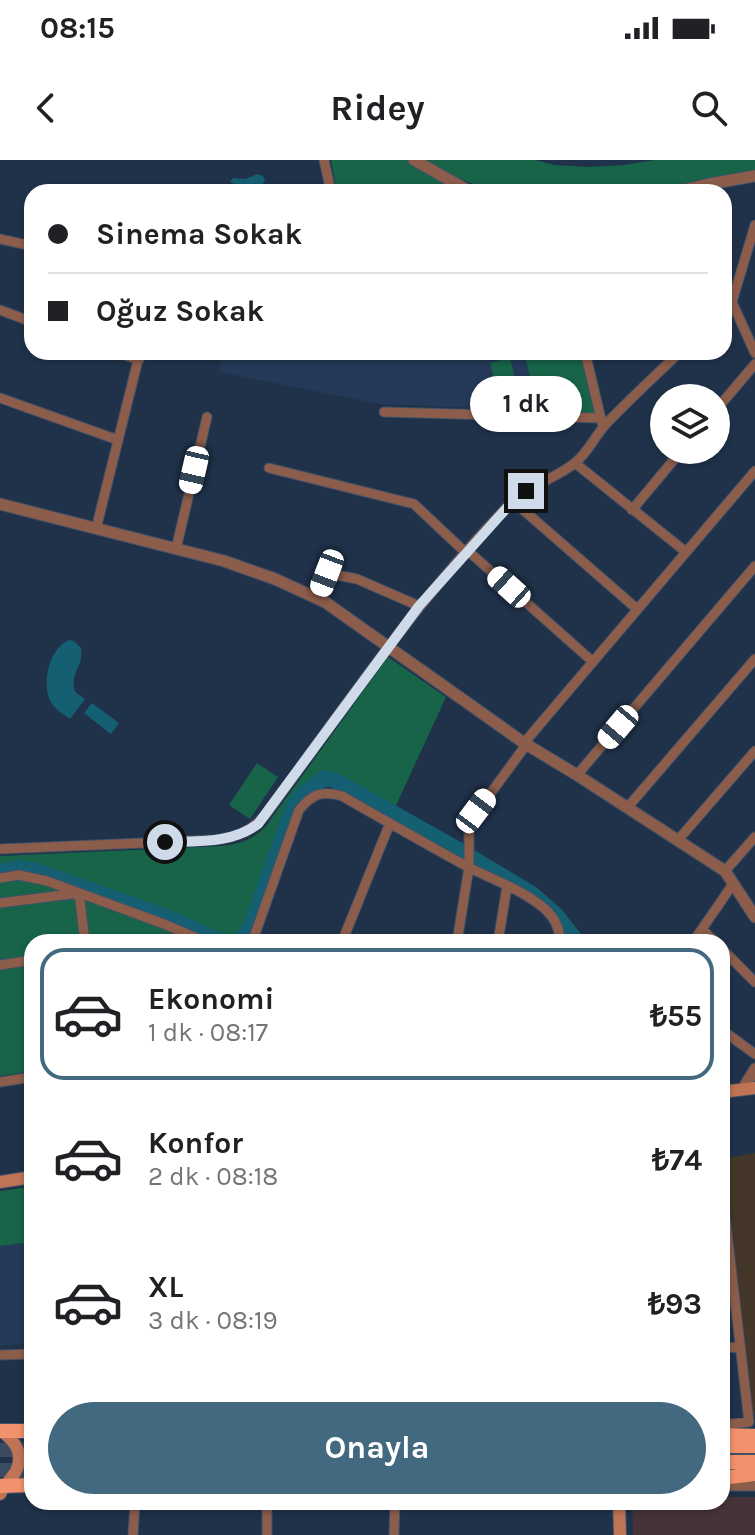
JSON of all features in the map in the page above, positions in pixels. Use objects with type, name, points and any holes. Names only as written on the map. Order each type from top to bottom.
[{"type":"highway","points":[[0,1430],[24,1431]]},
{"type":"highway","points":[[730,1435],[755,1436]]},
{"type":"highway","points":[[730,1446],[755,1446]]},
{"type":"highway","points":[[730,1462],[755,1462]]},
{"type":"highway","points":[[730,1477],[755,1474]]},
{"type":"highway","points":[[1,1491],[24,1487]]},
{"type":"main road","points":[[0,1182],[24,1178]]},
{"type":"main road","points":[[0,1430],[15,1443],[19,1458],[14,1474],[1,1491]]},
{"type":"main road","points":[[619,1510],[620,1535]]},
{"type":"street","points":[[324,160],[329,184]]},
{"type":"street","points":[[414,160],[457,184]]},
{"type":"street","points":[[709,184],[755,176]]},
{"type":"street","points":[[732,294],[755,225]]},
{"type":"street","points":[[0,239],[24,244]]},
{"type":"street","points":[[0,310],[24,319]]},
{"type":"street","points":[[732,313],[755,353]]},
{"type":"street","points":[[96,529],[139,360]]},
{"type":"street","points":[[587,360],[602,422]]},
{"type":"street","points":[[0,849],[214,840],[250,830],[266,814],[419,606],[466,551],[513,501],[575,463],[592,444],[602,422],[671,360]]},
{"type":"street","points":[[730,393],[755,364]]},
{"type":"street","points":[[0,398],[118,440]]},
{"type":"street","points":[[384,412],[602,422]]},
{"type":"street","points":[[176,549],[207,417]]},
{"type":"street","points":[[575,463],[686,552]]},
{"type":"street","points":[[632,510],[670,464]]},
{"type":"street","points":[[269,468],[414,504],[592,661]]},
{"type":"street","points":[[458,934],[469,867],[471,820],[525,744],[592,661],[755,471]]},
{"type":"street","points":[[513,501],[637,609]]},
{"type":"street","points":[[0,504],[247,569],[318,598],[525,744],[725,871],[755,917]]},
{"type":"street","points":[[577,775],[755,566]]},
{"type":"street","points":[[318,598],[327,573],[357,579],[419,606]]},
{"type":"street","points":[[627,808],[755,659]]},
{"type":"street","points":[[678,840],[755,751]]},
{"type":"street","points":[[255,934],[299,810],[317,794],[330,792],[534,901],[548,912],[559,934]]},
{"type":"street","points":[[345,934],[390,823]]},
{"type":"street","points":[[725,871],[755,837]]},
{"type":"street","points":[[0,878],[30,876],[187,934]]},
{"type":"street","points":[[699,934],[733,884]]},
{"type":"street","points":[[499,934],[507,886]]},
{"type":"street","points":[[0,903],[79,893]]},
{"type":"street","points":[[79,893],[84,934]]},
{"type":"street","points":[[702,929],[707,934]]},
{"type":"street","points":[[730,957],[755,982]]},
{"type":"street","points":[[0,965],[24,961]]},
{"type":"street","points":[[730,1036],[755,1054]]},
{"type":"street","points":[[749,1088],[755,1069]]},
{"type":"street","points":[[0,1082],[24,1078]]},
{"type":"street","points":[[730,1271],[752,1422],[730,1422]]},
{"type":"street","points":[[730,1348],[740,1347]]},
{"type":"street","points":[[0,1355],[24,1354]]},
{"type":"street","points":[[730,1485],[755,1485]]},
{"type":"street","points":[[133,1535],[135,1510]]},
{"type":"street","points":[[267,1510],[267,1535]]},
{"type":"street","points":[[394,1535],[395,1510]]},
{"type":"shaded area","points":[[258,174],[265,181],[263,184],[230,182],[233,178],[245,179]]},
{"type":"shaded area","points":[[221,360],[526,360],[536,403],[529,410],[380,404],[219,372]]},
{"type":"shaded area","points":[[69,640],[81,648],[74,685],[75,692],[85,699],[70,719],[53,705],[47,686],[52,659],[62,644]]},
{"type":"shaded area","points":[[92,703],[119,723],[111,734],[84,713]]},
{"type":"shaded area","points":[[755,1153],[755,1416],[730,1225],[730,1158]]},
{"type":"shaded area","points":[[24,1243],[24,1344],[0,1346],[0,1246]]},
{"type":"shaded area","points":[[730,1497],[755,1497],[755,1535],[633,1535],[632,1510],[730,1510]]},
{"type":"green space","points":[[331,160],[407,160],[446,184],[336,184]]},
{"type":"green space","points":[[426,160],[535,160],[554,165],[588,167],[655,160],[755,160],[755,172],[696,184],[473,184]]},
{"type":"green space","points":[[510,360],[519,394],[500,399],[490,363]]},
{"type":"green space","points":[[526,360],[582,360],[595,413],[529,410],[536,403]]},
{"type":"green space","points":[[388,657],[446,697],[393,812],[334,780],[322,781],[301,796],[294,806],[246,934],[24,934],[24,1072],[0,1076],[0,856],[222,846],[251,838],[266,826]]},
{"type":"green space","points":[[257,763],[278,777],[250,819],[229,805]]},
{"type":"green space","points":[[24,1188],[24,1243],[0,1246],[0,1191]]},
{"type":"waterway","points":[[246,934],[294,806],[301,796],[324,778],[334,780],[532,894],[555,914],[571,934]]},
{"type":"waterway","points":[[0,872],[18,868],[34,870],[164,916],[205,934]]},
{"type":"tunnel","points":[[0,1450],[24,1450]]},
{"type":"tunnel","points":[[0,1470],[24,1470]]},
{"type":"route","points":[[165,842],[229,838],[241,835],[258,824],[419,606],[465,552],[526,491]]}]
